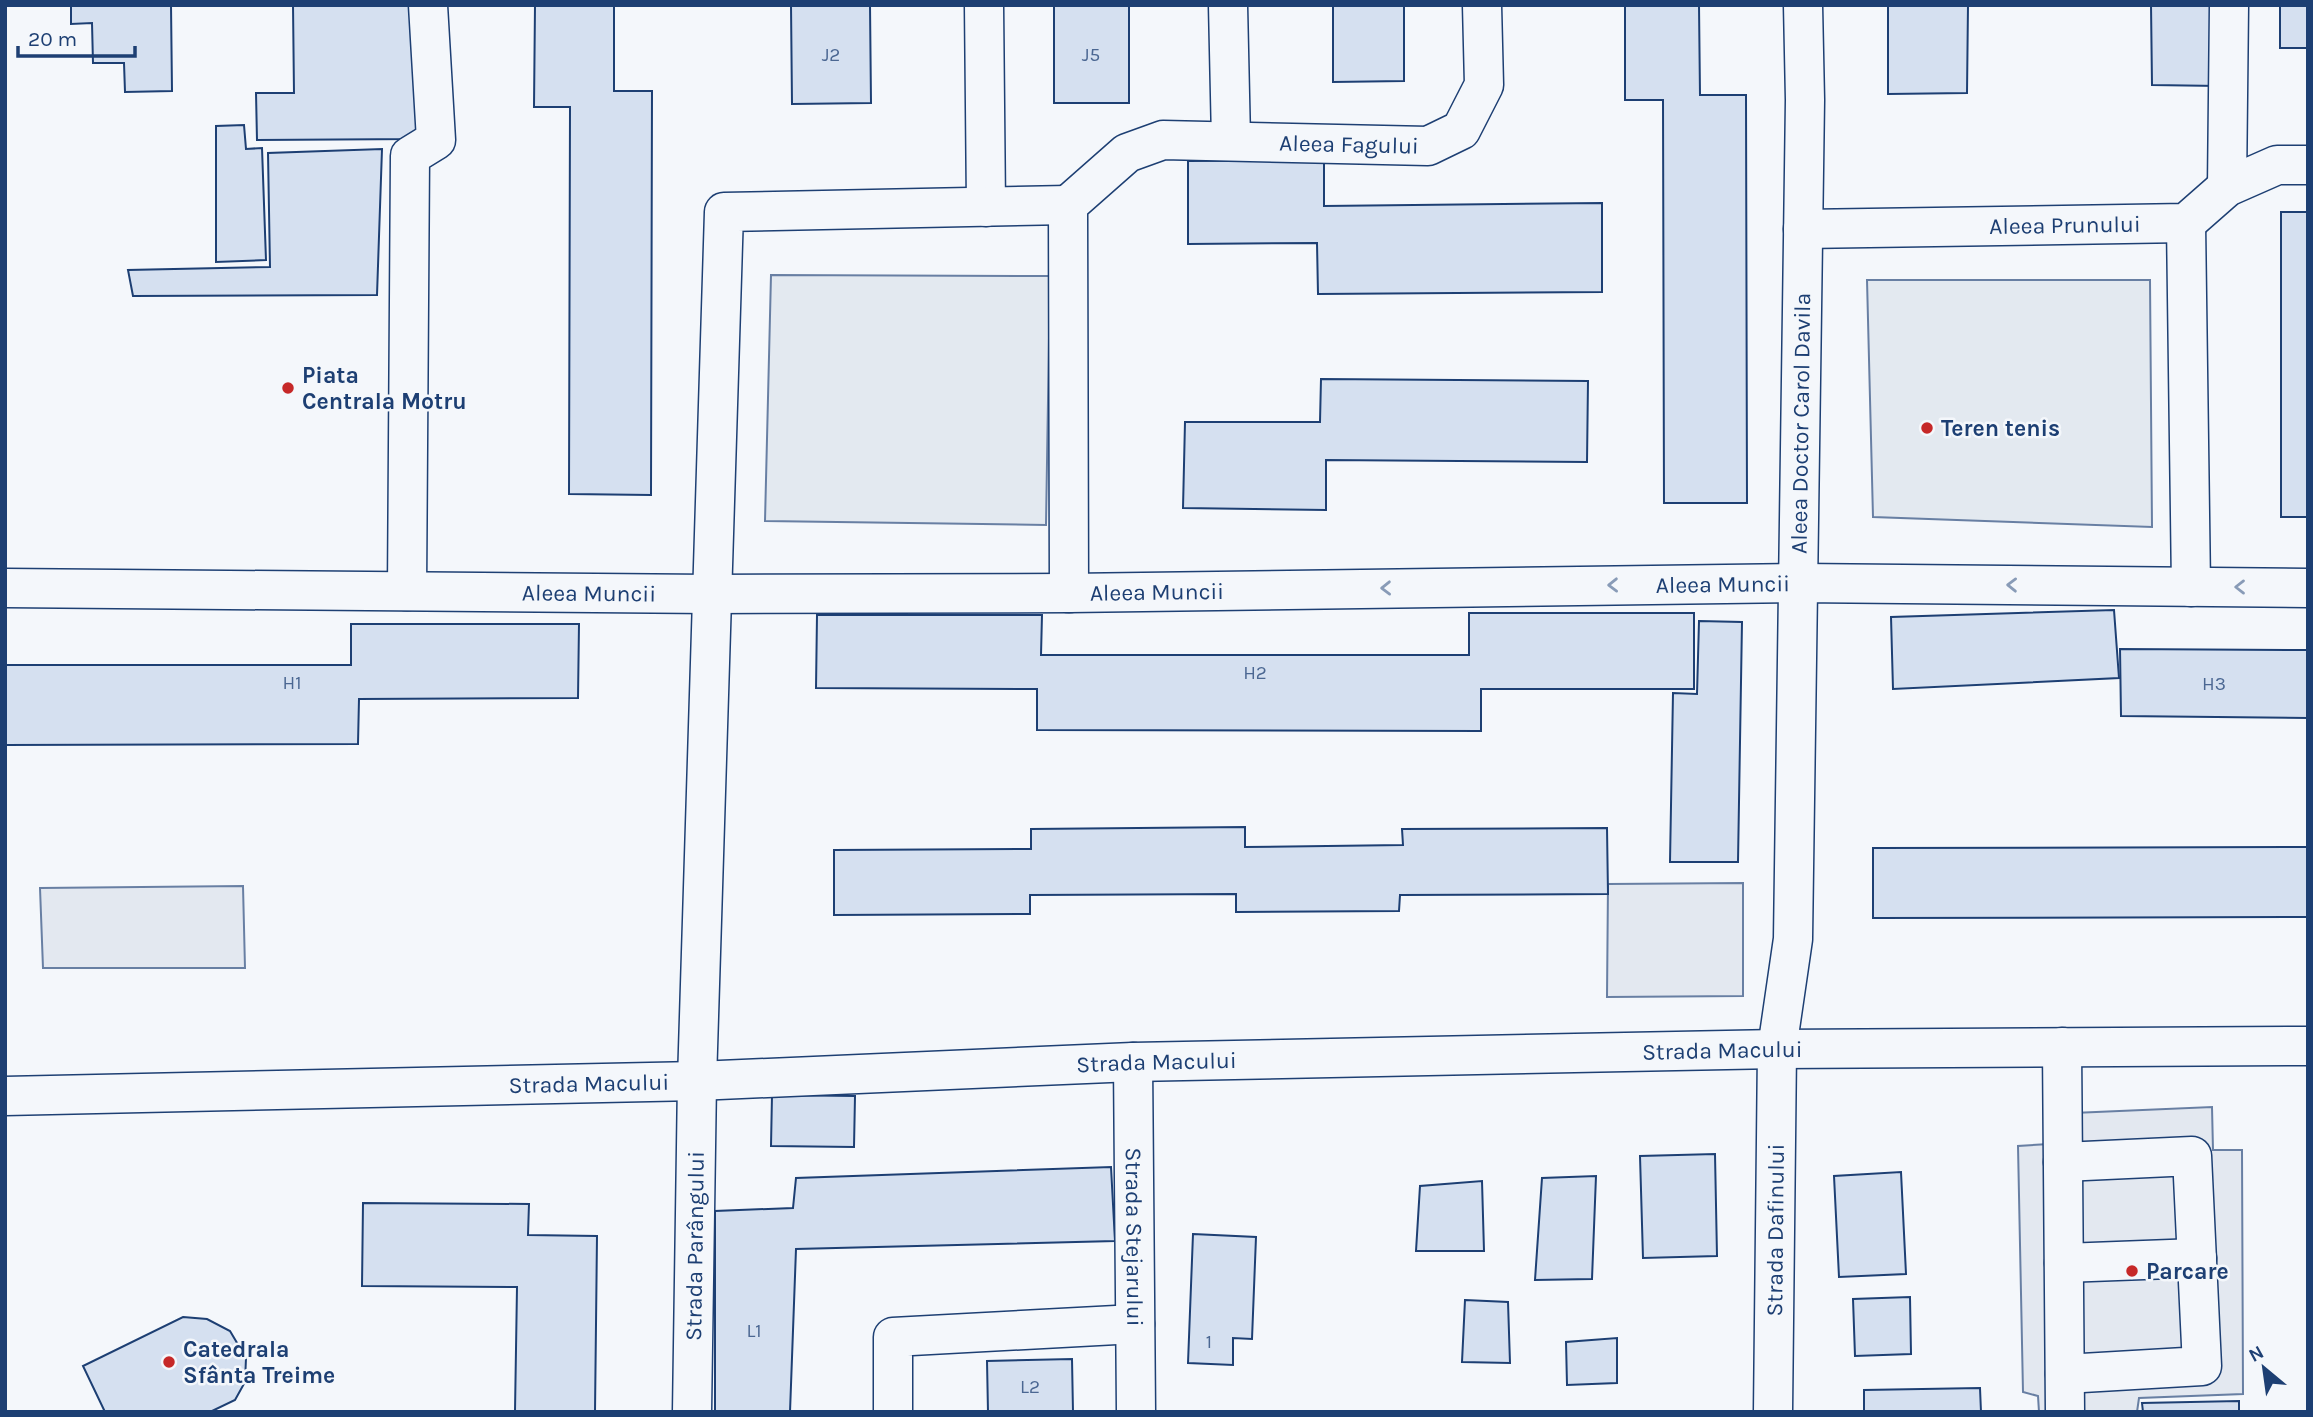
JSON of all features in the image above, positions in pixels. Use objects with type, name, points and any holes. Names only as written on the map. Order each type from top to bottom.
[{"type":"street","points":[[407,591],[410,156],[436,140],[428,5]]},
{"type":"street","points":[[984,5],[986,207],[1068,205],[1069,593]]},
{"type":"street","points":[[1228,5],[1231,141]]},
{"type":"street","name":"Aleea Fagului","points":[[1068,205],[1127,153],[1163,140],[1429,146],[1461,130],[1484,85],[1482,5]]},
{"type":"street","name":"Aleea Doctor Carol Davila","points":[[1777,1049],[1793,939],[1805,100],[1803,5]]},
{"type":"street","points":[[2227,187],[2229,5]]},
{"type":"street","points":[[2191,587],[2186,223],[2227,187],[2277,165],[2308,165]]},
{"type":"street","name":"Strada Parângului","points":[[692,1412],[697,1081],[724,212],[986,207]]},
{"type":"street","name":"Aleea Prunului","points":[[1803,229],[2186,223]]},
{"type":"street","name":"Aleea Muncii","points":[[5,588],[711,594],[1069,593],[1799,583],[2308,588]]},
{"type":"street","name":"Strada Macului","points":[[5,1096],[697,1081],[1133,1062],[1777,1049],[2308,1046]]},
{"type":"street","points":[[2062,1047],[2065,1412]]},
{"type":"street","name":"Strada Dafinului","points":[[1773,1412],[1777,1049]]},
{"type":"street","name":"Strada Stejarului","points":[[1133,1062],[1136,1412]]},
{"type":"street","points":[[2063,1162],[2192,1156],[2202,1366],[2065,1374]]},
{"type":"street","points":[[2064,1264],[2197,1258]]},
{"type":"street","points":[[892,1412],[893,1337],[1135,1324]]},
{"type":"shaded area","points":[[771,275],[1050,276],[1046,525],[765,521]]},
{"type":"shaded area","points":[[1867,280],[2150,280],[2152,527],[1873,517]]},
{"type":"shaded area","points":[[1743,883],[1743,996],[1607,997],[1608,884]]},
{"type":"shaded area","points":[[243,886],[245,968],[43,968],[40,888]]},
{"type":"shaded area","name":"Parcare","points":[[2212,1107],[2213,1150],[2242,1150],[2243,1394],[2139,1398],[2137,1412],[2039,1412],[2038,1396],[2023,1392],[2018,1146],[2049,1144],[2050,1114]]},
{"type":"building","points":[[71,5],[171,5],[172,91],[125,92],[124,63],[93,63],[92,23],[71,24]]},
{"type":"building","points":[[293,5],[417,5],[418,139],[257,140],[256,93],[294,93]]},
{"type":"building","points":[[535,5],[614,5],[614,91],[652,91],[651,495],[569,494],[570,107],[534,107]]},
{"type":"building","points":[[791,5],[870,5],[871,103],[792,104]]},
{"type":"building","points":[[1054,5],[1129,5],[1129,103],[1054,103]]},
{"type":"building","points":[[1333,5],[1404,5],[1404,81],[1333,82]]},
{"type":"building","points":[[1625,5],[1699,5],[1700,95],[1746,95],[1747,503],[1664,503],[1663,100],[1625,100]]},
{"type":"building","points":[[1888,5],[1968,5],[1967,93],[1888,94]]},
{"type":"building","points":[[2151,5],[2219,5],[2219,86],[2152,85]]},
{"type":"building","points":[[2280,5],[2308,5],[2308,48],[2280,48]]},
{"type":"building","points":[[244,125],[246,149],[262,148],[266,260],[216,262],[216,126]]},
{"type":"building","points":[[382,149],[377,295],[133,296],[128,270],[270,267],[268,153]]},
{"type":"building","points":[[1324,160],[1324,206],[1602,203],[1602,292],[1318,294],[1317,243],[1188,244],[1188,161]]},
{"type":"building","points":[[2281,212],[2308,212],[2308,517],[2281,517]]},
{"type":"building","points":[[1321,379],[1588,381],[1587,462],[1326,460],[1326,510],[1183,508],[1185,422],[1320,422]]},
{"type":"building","points":[[2114,610],[2119,678],[1893,689],[1891,617]]},
{"type":"building","points":[[1469,613],[1694,613],[1694,689],[1481,689],[1481,731],[1037,730],[1037,689],[816,688],[817,615],[1042,615],[1041,655],[1469,655]]},
{"type":"building","points":[[1699,621],[1742,622],[1738,862],[1670,862],[1673,693],[1697,694]]},
{"type":"building","points":[[351,624],[579,624],[578,698],[359,699],[358,744],[5,745],[5,665],[351,665]]},
{"type":"building","points":[[2120,649],[2308,650],[2308,718],[2121,716]]},
{"type":"building","points":[[1245,827],[1245,847],[1403,845],[1402,829],[1607,828],[1608,894],[1400,895],[1399,911],[1236,912],[1236,894],[1030,895],[1030,914],[834,915],[834,850],[1031,849],[1031,829]]},
{"type":"building","points":[[2308,847],[2308,917],[1873,918],[1873,848]]},
{"type":"building","points":[[772,1095],[855,1096],[854,1147],[771,1146]]},
{"type":"building","points":[[1715,1154],[1717,1256],[1643,1258],[1640,1156]]},
{"type":"building","points":[[1111,1167],[1115,1241],[796,1249],[790,1412],[715,1412],[715,1211],[793,1208],[796,1178]]},
{"type":"building","points":[[1901,1172],[1906,1274],[1839,1277],[1834,1176]]},
{"type":"building","points":[[1596,1176],[1592,1279],[1535,1280],[1542,1178]]},
{"type":"building","points":[[1482,1181],[1484,1251],[1416,1251],[1420,1186]]},
{"type":"building","points":[[363,1203],[529,1204],[528,1235],[597,1236],[595,1412],[515,1412],[517,1287],[362,1286]]},
{"type":"building","points":[[1193,1234],[1256,1237],[1252,1339],[1233,1338],[1233,1365],[1188,1363]]},
{"type":"building","points":[[1910,1297],[1911,1354],[1855,1356],[1853,1299]]},
{"type":"building","points":[[1465,1300],[1508,1302],[1510,1363],[1462,1362]]},
{"type":"building","name":"Catedrala Sfânta Treime","points":[[183,1317],[207,1319],[230,1331],[246,1358],[245,1382],[235,1400],[210,1412],[105,1412],[83,1366]]},
{"type":"building","points":[[1617,1338],[1617,1383],[1567,1385],[1566,1342]]},
{"type":"building","points":[[1072,1359],[1073,1412],[988,1412],[987,1361]]},
{"type":"building","points":[[1980,1388],[1981,1412],[1864,1412],[1864,1390]]},
{"type":"building","points":[[2239,1401],[2239,1412],[2143,1412],[2142,1403]]},
{"type":"place","name":"Piata Centrala Motru","points":[[288,388]]},
{"type":"place","name":"Teren tenis","points":[[1927,428]]},
{"type":"place","name":"Parcare","points":[[2132,1271]]},
{"type":"place","name":"Catedrala Sfânta Treime","points":[[169,1362]]}]
